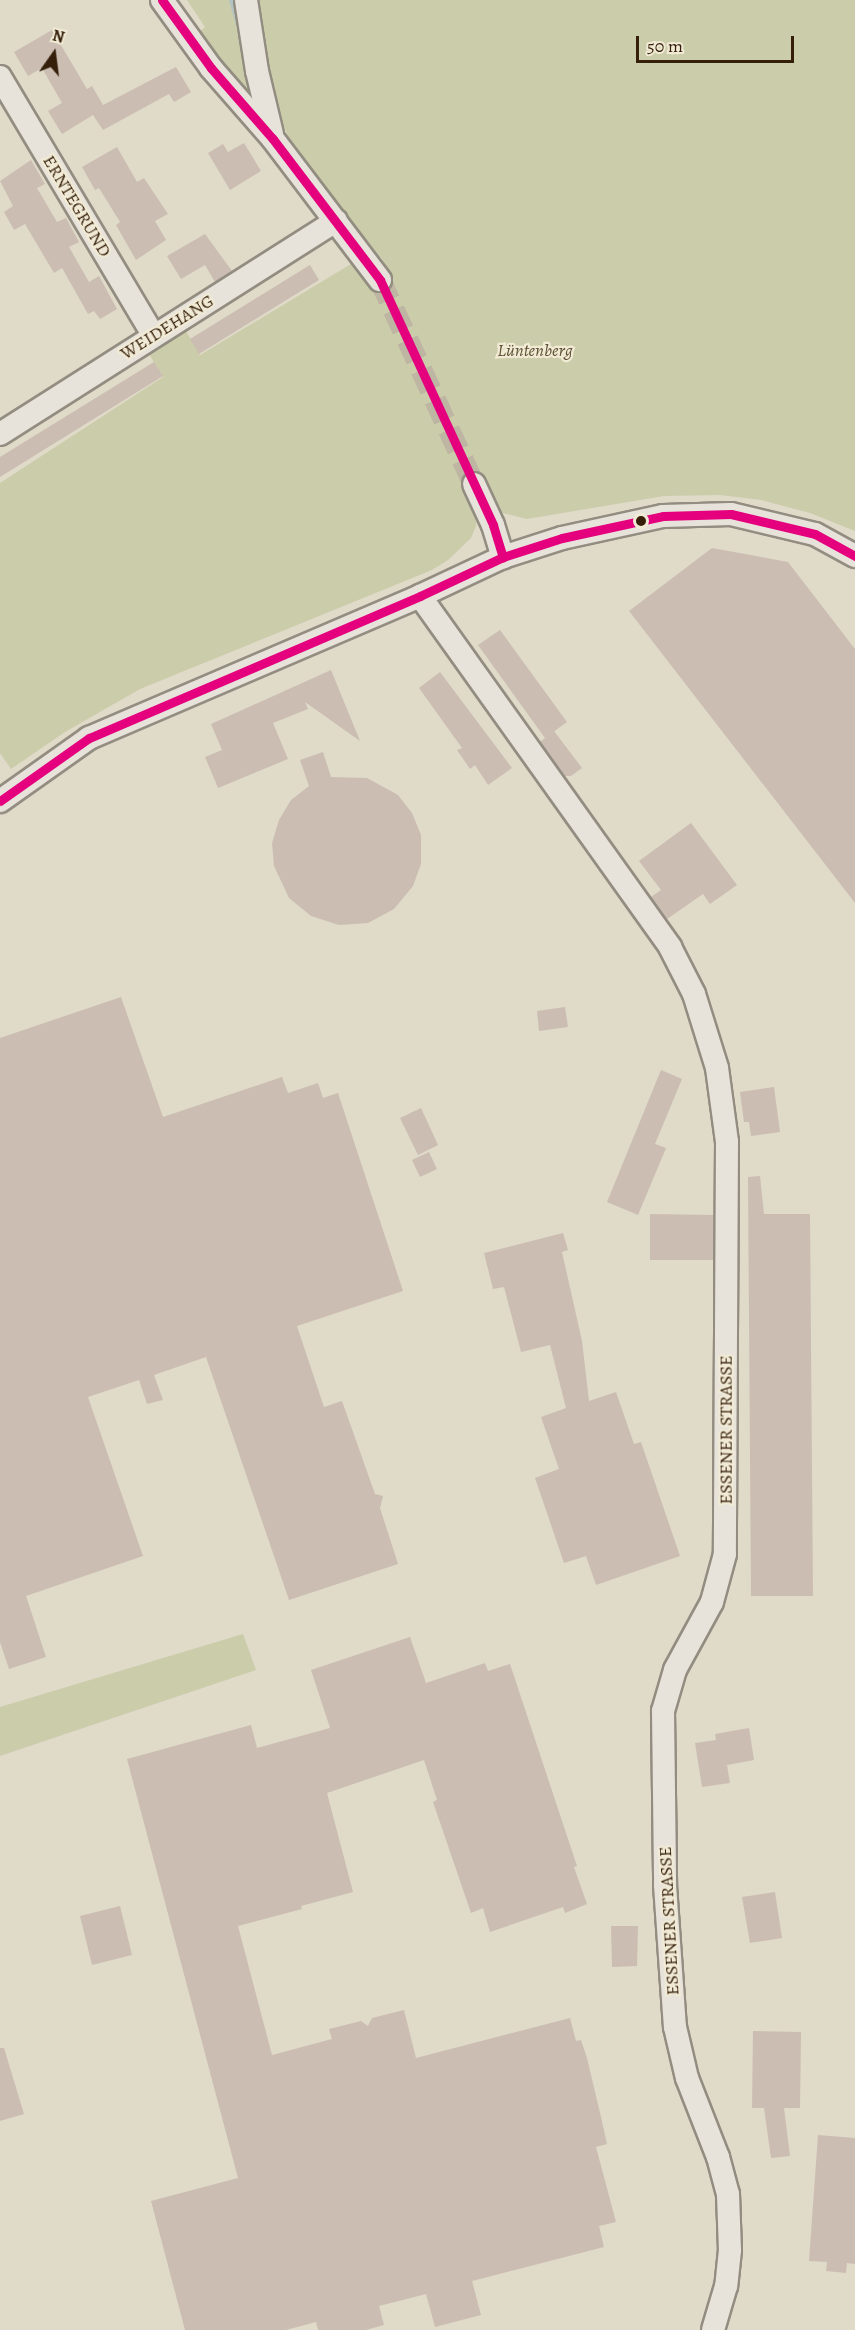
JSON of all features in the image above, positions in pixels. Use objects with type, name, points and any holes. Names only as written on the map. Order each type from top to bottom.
[{"type":"street","points":[[162,0],[211,68],[273,139],[380,280]]},
{"type":"street","points":[[246,0],[257,71],[273,139]]},
{"type":"street","name":"ERNTEGRUND","points":[[0,77],[153,335]]},
{"type":"street","name":"WEIDEHANG","points":[[0,434],[336,221]]},
{"type":"street","points":[[474,484],[493,525],[503,557]]},
{"type":"street","points":[[0,801],[90,738],[420,596],[503,557],[562,538],[663,516],[731,514],[815,534],[855,556]]},
{"type":"street","name":"ESSENER STRASSE","points":[[420,596],[670,947],[694,994],[717,1068],[727,1142],[725,1554],[712,1602],[675,1670],[663,1711],[665,1886],[675,2027],[687,2078],[718,2157],[728,2194],[730,2250],[726,2286],[713,2330]]},
{"type":"green space","points":[[187,0],[239,0],[255,91],[249,94],[223,68],[197,34],[205,27]]},
{"type":"green space","name":"Lüntenberg","points":[[253,0],[855,0],[855,531],[810,513],[761,500],[720,495],[664,496],[527,519],[499,512],[477,513],[476,526],[471,538],[448,560],[432,570],[140,689],[65,732],[11,769],[0,753],[0,483],[163,377],[146,349],[183,326],[200,355],[356,261],[390,278],[383,260],[329,194],[306,160],[292,146],[282,122],[258,40]]},
{"type":"green space","points":[[243,1634],[256,1670],[0,1756],[0,1707]]},
{"type":"building","points":[[52,30],[87,89],[92,86],[103,105],[176,67],[191,92],[174,102],[169,94],[103,130],[93,115],[62,134],[48,111],[62,103],[42,68],[28,76],[14,52]]},
{"type":"building","points":[[244,143],[261,171],[230,190],[208,153],[223,144],[228,152]]},
{"type":"building","points":[[117,147],[137,182],[144,178],[168,214],[155,221],[166,240],[136,260],[116,225],[120,222],[99,188],[95,190],[82,167]]},
{"type":"building","points":[[31,160],[45,184],[37,188],[57,222],[66,218],[79,242],[69,247],[89,282],[99,276],[117,309],[100,319],[94,311],[88,314],[62,268],[54,273],[25,224],[14,230],[4,212],[13,206],[0,181]]},
{"type":"building","points":[[205,234],[232,271],[215,282],[205,265],[181,279],[167,256]]},
{"type":"building","points":[[310,265],[319,280],[199,354],[190,339]]},
{"type":"building","points":[[154,362],[163,376],[0,477],[0,457]]},
{"type":"building","points":[[712,548],[788,562],[855,649],[855,903],[629,611]]},
{"type":"building","points":[[500,630],[567,722],[545,738],[478,645]]},
{"type":"building","points":[[331,670],[360,741],[305,702],[308,709],[273,723],[288,759],[218,788],[205,757],[222,750],[211,724]]},
{"type":"building","points":[[440,672],[512,768],[488,785],[475,765],[470,769],[457,750],[462,748],[419,688]]},
{"type":"building","points":[[554,731],[582,768],[571,776],[565,776],[540,742]]},
{"type":"building","points":[[323,752],[331,777],[367,778],[398,795],[412,813],[421,835],[421,864],[413,886],[394,909],[368,923],[339,925],[311,916],[289,898],[274,866],[272,843],[279,820],[291,800],[309,786],[300,760]]},
{"type":"building","points":[[691,823],[737,885],[710,904],[703,894],[667,919],[651,897],[661,890],[639,861]]},
{"type":"building","points":[[121,997],[163,1117],[282,1077],[288,1093],[318,1083],[323,1098],[338,1093],[403,1291],[297,1326],[324,1407],[342,1401],[375,1494],[383,1496],[380,1508],[398,1564],[289,1600],[206,1357],[154,1375],[163,1400],[147,1404],[139,1380],[88,1397],[143,1556],[26,1596],[46,1657],[9,1669],[0,1642],[0,1038]]},
{"type":"building","points":[[565,1007],[568,1027],[539,1031],[537,1011]]},
{"type":"building","points":[[661,1070],[682,1079],[655,1144],[666,1148],[638,1215],[607,1202]]},
{"type":"building","points":[[774,1087],[780,1132],[751,1136],[749,1122],[744,1122],[740,1092]]},
{"type":"building","points":[[421,1108],[438,1145],[418,1155],[400,1118]]},
{"type":"building","points":[[429,1152],[437,1169],[420,1177],[412,1160]]},
{"type":"building","points":[[760,1176],[764,1214],[810,1214],[813,1596],[751,1596],[748,1177]]},
{"type":"building","points":[[650,1214],[713,1215],[713,1260],[650,1260]]},
{"type":"building","points":[[563,1233],[568,1250],[562,1252],[582,1341],[589,1401],[616,1392],[634,1444],[641,1442],[680,1556],[596,1585],[586,1556],[564,1563],[535,1478],[559,1469],[541,1417],[566,1408],[550,1345],[521,1352],[504,1287],[493,1289],[484,1253]]},
{"type":"building","points":[[410,1637],[426,1683],[485,1663],[488,1671],[510,1664],[577,1866],[574,1867],[587,1904],[565,1913],[563,1907],[490,1932],[483,1908],[471,1913],[433,1802],[437,1800],[424,1760],[327,1793],[353,1892],[301,1906],[302,1909],[238,1926],[272,2055],[332,2039],[329,2029],[361,2021],[368,2026],[372,2018],[404,2010],[416,2058],[570,2018],[576,2041],[581,2040],[587,2058],[601,2117],[607,2144],[596,2147],[616,2222],[599,2226],[604,2247],[472,2281],[481,2315],[435,2327],[426,2294],[379,2306],[384,2325],[366,2330],[318,2330],[316,2322],[286,2330],[185,2330],[151,2201],[238,2178],[127,1759],[251,1725],[257,1748],[330,1728],[311,1670]]},
{"type":"building","points":[[749,1728],[754,1760],[727,1765],[730,1783],[702,1787],[695,1743],[716,1740],[715,1734]]},
{"type":"building","points":[[775,1892],[782,1938],[750,1943],[742,1897]]},
{"type":"building","points":[[120,1906],[132,1955],[92,1965],[80,1916]]},
{"type":"building","points":[[611,1926],[638,1926],[637,1966],[612,1967]]},
{"type":"building","points":[[753,2031],[801,2032],[800,2108],[784,2108],[790,2156],[771,2158],[764,2108],[752,2108]]},
{"type":"building","points":[[0,2048],[4,2048],[24,2114],[0,2121]]},
{"type":"building","points":[[818,2135],[855,2138],[855,2264],[847,2263],[846,2273],[826,2271],[827,2262],[809,2261]]},
{"type":"waterway","points":[[232,0],[239,24]]},
{"type":"tunnel","points":[[380,280],[474,484]]},
{"type":"transit line","points":[[162,0],[211,68],[273,139],[380,280],[493,525],[503,557]]},
{"type":"transit line","points":[[0,801],[89,738],[420,596],[503,557],[562,538],[663,516],[731,514],[815,534],[855,556]]}]
